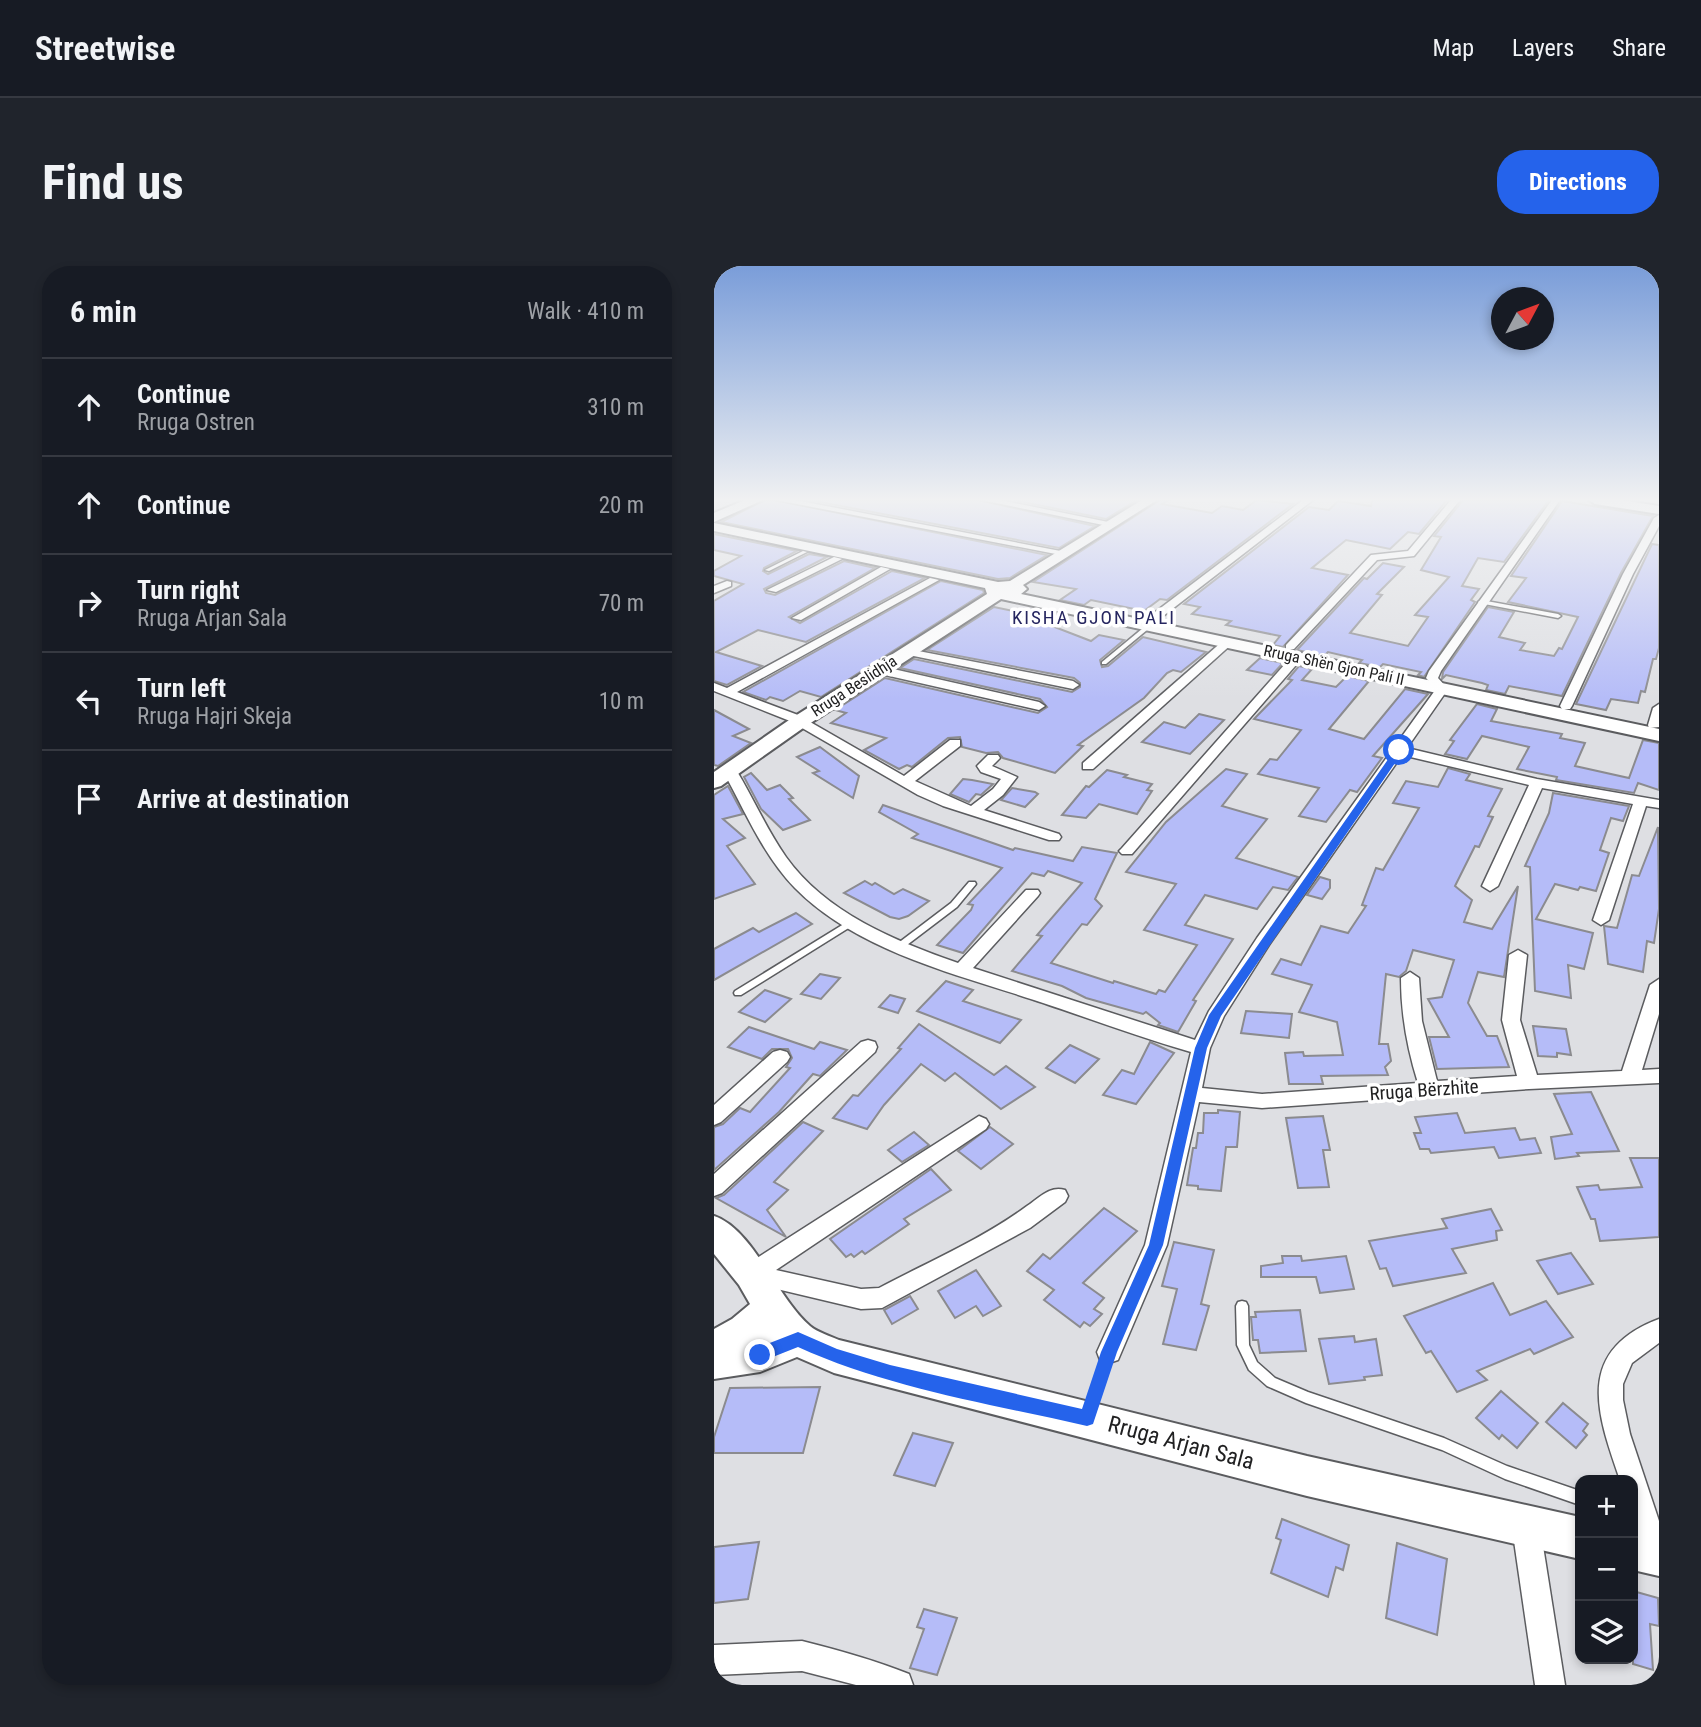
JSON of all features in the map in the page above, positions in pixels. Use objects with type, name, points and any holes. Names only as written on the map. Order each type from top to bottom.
[{"type":"street","points":[[772,590],[821,566]]},
{"type":"street","name":"Rruga Shën Gjon Pali II","points":[[871,566],[934,580],[1005,590]]},
{"type":"street","name":"Rruga Shën Gjon Pali II","points":[[895,566],[1437,683],[1658,723]]},
{"type":"street","name":"Rruga Beslidhja","points":[[714,782],[799,722],[1044,566]]},
{"type":"street","points":[[1152,621],[1224,566]]},
{"type":"street","points":[[1127,851],[1366,566]]},
{"type":"street","points":[[1109,1352],[1156,1245],[1189,1094],[1201,1048],[1215,1015],[1399,750],[1482,602],[1508,566]]},
{"type":"street","points":[[1566,706],[1632,566]]},
{"type":"street","points":[[797,618],[885,569]]},
{"type":"street","points":[[728,692],[934,580]]},
{"type":"street","points":[[714,590],[727,584]]},
{"type":"street","name":"Rruga Shën Gjon Pali II","points":[[1152,621],[1228,642],[1293,652]]},
{"type":"street","points":[[1088,766],[1228,642]]},
{"type":"street","points":[[908,652],[1073,685]]},
{"type":"street","points":[[880,670],[1039,706]]},
{"type":"street","name":"Rruga Shën Gjon Pali II","points":[[1437,683],[1658,723]]},
{"type":"street","points":[[714,687],[799,722],[948,803],[1054,837]]},
{"type":"street","points":[[905,782],[955,743]]},
{"type":"street","points":[[1399,750],[1537,783],[1659,804]]},
{"type":"street","points":[[973,811],[998,792],[1010,777],[986,769],[984,766],[993,758]]},
{"type":"street","points":[[730,771],[785,867],[811,894],[853,922],[900,946],[961,970],[1148,1035],[1201,1048]]},
{"type":"street","points":[[1490,886],[1537,783]]},
{"type":"street","points":[[1601,920],[1641,801]]},
{"type":"street","points":[[961,970],[1032,893]]},
{"type":"street","points":[[1518,955],[1511,1020],[1529,1082]]},
{"type":"street","points":[[1410,978],[1409,1010],[1416,1048],[1430,1090]]},
{"type":"street","points":[[1630,1076],[1659,985]]},
{"type":"street","points":[[714,1187],[868,1047]]},
{"type":"street","points":[[714,1117],[780,1057]]},
{"type":"street","name":"Rruga Bërzhite","points":[[1189,1094],[1262,1101],[1529,1082],[1659,1076]]},
{"type":"street","points":[[751,1274],[979,1124]]},
{"type":"street","points":[[751,1274],[861,1299],[882,1298],[1010,1228],[1057,1196]]},
{"type":"street","name":"Rruga Arjan Sala","points":[[714,1230],[751,1274],[771,1308],[798,1339],[834,1356],[890,1372],[1087,1418],[1307,1476],[1575,1537]]},
{"type":"street","points":[[714,1347],[745,1331],[771,1308]]},
{"type":"street","points":[[1631,1475],[1612,1413],[1610,1384],[1613,1369],[1623,1354],[1659,1330]]},
{"type":"street","points":[[714,1362],[760,1355],[798,1339]]},
{"type":"street","points":[[1638,1505],[1645,1539]]},
{"type":"street","points":[[1526,1527],[1550,1685]]},
{"type":"street","points":[[714,1660],[802,1656],[857,1670],[898,1685]]},
{"type":"lane","points":[[767,569],[773,566]]},
{"type":"lane","points":[[1482,602],[1558,616]]},
{"type":"lane","points":[[1104,663],[1152,621]]},
{"type":"lane","points":[[900,946],[954,905],[972,884]]},
{"type":"lane","points":[[738,993],[853,922]]},
{"type":"lane","points":[[1242,1307],[1243,1345],[1254,1366],[1271,1382],[1306,1397],[1444,1444],[1505,1472],[1575,1496]]},
{"type":"path","points":[[1087,1418],[1109,1352]]},
{"type":"building","points":[[723,566],[767,566],[763,571],[768,574],[784,566],[809,566],[764,589],[766,593],[775,595],[833,566],[875,568],[789,617],[800,623],[892,571],[925,578],[806,642],[758,630],[716,652],[762,666],[727,685],[714,681],[714,601],[743,584],[714,576],[714,571]]},
{"type":"building","points":[[936,566],[1029,566],[1010,578],[998,579]]},
{"type":"building","points":[[1057,566],[1211,566],[1167,600],[1160,599],[1144,611],[1091,600],[1084,605],[1060,600],[1076,589],[1033,582]]},
{"type":"building","points":[[1233,566],[1314,566],[1312,568],[1348,575],[1283,647],[1273,645],[1280,636],[1226,625],[1231,621],[1192,614],[1200,607],[1184,604]]},
{"type":"building","points":[[1380,566],[1404,567],[1377,594],[1382,595],[1350,633],[1408,646],[1428,617],[1415,615],[1449,577],[1421,570],[1423,566],[1473,566],[1462,586],[1479,589],[1471,600],[1475,602],[1424,677],[1418,675],[1421,672],[1383,664],[1380,667],[1359,663],[1362,660],[1328,652],[1324,656],[1297,650],[1364,578],[1367,579]]},
{"type":"building","points":[[1518,566],[1625,566],[1562,696],[1509,686],[1505,694],[1486,690],[1488,685],[1482,683],[1446,675],[1442,679],[1443,672],[1488,607],[1514,612],[1499,637],[1525,643],[1520,650],[1554,656],[1559,648],[1562,649],[1578,617],[1508,602],[1526,578],[1511,576]]},
{"type":"building","points":[[1641,566],[1659,566],[1659,648],[1656,659],[1653,659],[1645,692],[1641,691],[1638,703],[1611,699],[1606,710],[1576,704]]},
{"type":"building","points":[[941,581],[983,590],[984,593],[821,697],[800,691],[783,701],[770,697],[766,700],[743,692]]},
{"type":"building","points":[[994,607],[1037,616],[1044,611],[1067,616],[1052,626],[1091,641],[1099,635],[1124,640],[1100,660],[1102,667],[1108,666],[1143,637],[1206,652],[1181,672],[1173,670],[1167,673],[1144,698],[1078,745],[1083,746],[1055,773],[1003,758],[998,752],[986,753],[962,747],[960,737],[948,738],[912,767],[907,765],[899,769],[864,750],[886,738],[831,723],[846,713],[835,710],[885,678],[1038,713],[1047,707],[1040,699],[900,668],[914,659],[1072,692],[1080,687],[1080,683],[1074,678],[927,650]]},
{"type":"building","points":[[1260,658],[1283,663],[1272,675],[1247,670]]},
{"type":"building","points":[[1299,666],[1312,669],[1302,680],[1336,687],[1347,676],[1369,681],[1329,729],[1364,739],[1405,689],[1428,694],[1373,756],[1382,758],[1357,792],[1350,790],[1326,822],[1299,816],[1319,788],[1258,774],[1270,759],[1277,760],[1301,730],[1254,719],[1292,680],[1288,679]]},
{"type":"building","points":[[1477,704],[1497,709],[1491,721],[1562,734],[1560,738],[1585,743],[1575,766],[1629,778],[1643,740],[1659,743],[1659,790],[1638,783],[1634,793],[1556,780],[1557,777],[1517,769],[1529,747],[1482,736],[1467,759],[1445,754],[1454,741],[1450,740]]},
{"type":"building","points":[[714,710],[749,729],[733,736],[751,743],[718,766],[714,765]]},
{"type":"building","points":[[1199,714],[1224,720],[1190,754],[1142,742],[1164,722],[1185,728]]},
{"type":"building","points":[[820,747],[859,776],[853,798],[813,773],[819,771],[797,757]]},
{"type":"building","points":[[1448,768],[1470,774],[1466,780],[1502,789],[1488,816],[1493,817],[1479,847],[1475,846],[1455,886],[1472,900],[1464,922],[1492,929],[1518,886],[1504,977],[1478,972],[1468,1003],[1487,1036],[1497,1036],[1509,1067],[1437,1069],[1429,1037],[1449,1037],[1428,999],[1442,997],[1454,960],[1413,950],[1406,971],[1399,977],[1386,974],[1379,1044],[1388,1044],[1391,1061],[1385,1067],[1388,1075],[1321,1076],[1323,1084],[1289,1084],[1285,1053],[1303,1052],[1304,1056],[1343,1055],[1337,1022],[1299,1012],[1312,985],[1272,974],[1281,959],[1301,965],[1321,926],[1348,933],[1366,906],[1362,905],[1376,868],[1383,870],[1419,808],[1393,803],[1406,781],[1438,787]]},
{"type":"building","points":[[1226,769],[1247,774],[1222,806],[1267,819],[1236,858],[1298,877],[1288,890],[1273,887],[1257,909],[1205,895],[1185,925],[1233,939],[1193,1000],[1196,1001],[1178,1032],[1158,1025],[1160,1023],[1146,1012],[1143,1014],[1086,998],[1062,986],[1012,971],[1042,936],[1037,935],[1082,883],[1048,871],[1044,876],[1032,873],[963,953],[937,945],[971,910],[973,905],[968,904],[1002,868],[912,838],[918,834],[879,812],[883,805],[1013,850],[1015,848],[1073,861],[1082,847],[1117,853],[1095,899],[1102,906],[1087,925],[1082,924],[1051,963],[1156,994],[1159,990],[1165,992],[1197,945],[1144,930],[1176,884],[1126,872],[1166,822]]},
{"type":"building","points":[[1107,770],[1152,784],[1147,790],[1152,791],[1137,814],[1099,804],[1086,818],[1062,815],[1086,786],[1089,787]]},
{"type":"building","points":[[751,773],[767,790],[780,785],[793,798],[789,799],[810,820],[783,830],[761,809],[744,777]]},
{"type":"building","points":[[963,779],[993,784],[981,795],[976,794],[969,802],[950,794]]},
{"type":"building","points":[[728,786],[743,814],[723,819],[745,838],[727,846],[755,884],[714,899],[714,795]]},
{"type":"building","points":[[1012,788],[1038,794],[1025,807],[1001,800]]},
{"type":"building","points":[[1553,793],[1629,806],[1623,821],[1611,818],[1600,850],[1609,853],[1596,891],[1555,884],[1536,919],[1593,933],[1584,969],[1568,965],[1571,998],[1535,991],[1530,867],[1525,866],[1549,813]]},
{"type":"building","points":[[1658,827],[1659,909],[1654,943],[1647,941],[1643,972],[1608,964],[1604,926],[1617,928],[1632,875],[1639,876]]},
{"type":"building","points":[[1320,877],[1330,880],[1330,888],[1322,899],[1307,895]]},
{"type":"building","points":[[865,881],[872,885],[875,883],[894,894],[903,889],[929,901],[908,916],[899,919],[890,917],[844,893]]},
{"type":"building","points":[[796,913],[812,924],[714,980],[714,949],[753,928],[759,932]]},
{"type":"building","points":[[820,974],[840,978],[821,999],[801,994]]},
{"type":"building","points":[[946,981],[973,990],[963,1001],[1021,1020],[1000,1043],[917,1011]]},
{"type":"building","points":[[765,990],[791,999],[765,1022],[739,1012]]},
{"type":"building","points":[[890,995],[905,999],[898,1013],[879,1007]]},
{"type":"building","points":[[1246,1011],[1292,1014],[1289,1038],[1241,1033]]},
{"type":"building","points":[[919,1024],[994,1075],[1006,1066],[1035,1087],[1001,1109],[955,1073],[945,1081],[921,1064],[884,1105],[867,1129],[833,1118],[853,1095],[858,1096],[901,1049],[898,1048]]},
{"type":"building","points":[[1533,1026],[1566,1029],[1571,1055],[1557,1053],[1557,1057],[1538,1056]]},
{"type":"building","points":[[749,1027],[814,1049],[820,1042],[847,1050],[820,1076],[813,1074],[779,1112],[714,1170],[714,1127],[723,1124],[740,1108],[750,1112],[790,1068],[786,1067],[792,1058],[788,1049],[772,1049],[762,1059],[728,1047]]},
{"type":"building","points":[[1150,1042],[1174,1053],[1136,1104],[1103,1095],[1122,1070],[1134,1074]]},
{"type":"building","points":[[1070,1045],[1099,1059],[1075,1083],[1046,1068]]},
{"type":"building","points":[[1591,1092],[1619,1151],[1577,1153],[1579,1156],[1555,1159],[1551,1137],[1572,1134],[1554,1094]]},
{"type":"building","points":[[1218,1110],[1240,1112],[1237,1147],[1226,1147],[1221,1191],[1198,1189],[1198,1186],[1187,1185],[1193,1148],[1196,1148],[1198,1133],[1203,1133],[1204,1113],[1218,1113]]},
{"type":"building","points":[[1457,1113],[1465,1133],[1515,1128],[1520,1140],[1535,1138],[1541,1153],[1499,1158],[1494,1147],[1431,1153],[1429,1149],[1420,1149],[1414,1133],[1421,1133],[1415,1117]]},
{"type":"building","points":[[1323,1116],[1330,1150],[1323,1150],[1329,1187],[1298,1188],[1286,1118]]},
{"type":"building","points":[[803,1122],[823,1131],[774,1182],[788,1190],[767,1210],[786,1237],[716,1198],[724,1195]]},
{"type":"building","points":[[990,1127],[1013,1144],[981,1169],[958,1151]]},
{"type":"building","points":[[914,1132],[929,1145],[902,1162],[888,1150]]},
{"type":"building","points":[[1630,1158],[1659,1158],[1659,1237],[1600,1241],[1595,1219],[1591,1219],[1577,1187],[1598,1185],[1600,1190],[1642,1187]]},
{"type":"building","points":[[931,1169],[951,1190],[904,1219],[909,1224],[865,1254],[862,1251],[854,1257],[851,1254],[846,1257],[830,1239]]},
{"type":"building","points":[[1104,1208],[1137,1231],[1083,1283],[1104,1298],[1094,1309],[1102,1314],[1090,1326],[1084,1322],[1080,1327],[1044,1300],[1054,1290],[1027,1271],[1043,1254],[1050,1259]]},
{"type":"building","points":[[1491,1209],[1502,1230],[1496,1231],[1497,1240],[1452,1249],[1466,1273],[1393,1286],[1386,1268],[1380,1269],[1369,1241],[1447,1228],[1442,1219]]},
{"type":"building","points":[[1174,1242],[1214,1250],[1201,1304],[1209,1306],[1196,1350],[1163,1344],[1177,1289],[1162,1286]]},
{"type":"building","points":[[1571,1253],[1593,1284],[1558,1294],[1537,1261]]},
{"type":"building","points":[[1282,1256],[1301,1256],[1302,1261],[1346,1256],[1354,1289],[1320,1293],[1316,1277],[1261,1277],[1261,1266],[1283,1263]]},
{"type":"building","points":[[976,1270],[1001,1306],[983,1316],[976,1306],[955,1318],[938,1291]]},
{"type":"building","points":[[1493,1283],[1510,1315],[1546,1301],[1573,1337],[1534,1354],[1530,1349],[1477,1371],[1487,1380],[1457,1392],[1431,1351],[1426,1353],[1404,1316]]},
{"type":"building","points":[[910,1296],[918,1309],[892,1324],[884,1310]]},
{"type":"building","points":[[1300,1310],[1306,1351],[1260,1353],[1258,1340],[1253,1340],[1251,1317],[1256,1317],[1255,1312]]},
{"type":"building","points":[[1354,1336],[1355,1342],[1376,1339],[1382,1375],[1329,1384],[1319,1339]]},
{"type":"building","points":[[820,1387],[803,1453],[714,1453],[714,1437],[730,1388]]},
{"type":"building","points":[[1501,1391],[1538,1423],[1517,1448],[1502,1435],[1499,1439],[1476,1418]]},
{"type":"building","points":[[1563,1403],[1588,1424],[1583,1431],[1587,1435],[1576,1448],[1546,1422]]},
{"type":"building","points":[[913,1433],[953,1443],[935,1486],[894,1475]]},
{"type":"building","points":[[1282,1519],[1349,1545],[1343,1570],[1336,1567],[1328,1597],[1271,1573],[1281,1540],[1276,1538]]},
{"type":"building","points":[[759,1542],[748,1599],[714,1603],[714,1547]]},
{"type":"building","points":[[1397,1543],[1447,1559],[1437,1635],[1386,1618]]},
{"type":"building","points":[[1638,1592],[1658,1598],[1659,1626],[1650,1624],[1653,1670],[1633,1664],[1638,1664]]},
{"type":"building","points":[[924,1609],[957,1618],[937,1675],[910,1668],[924,1629],[917,1627]]},
{"type":"district","name":"KISHA GJON PALI","points":[[1094,617]]},
{"type":"route","points":[[760,1355],[798,1339],[834,1356],[890,1372],[1087,1418],[1109,1352],[1156,1245],[1189,1094],[1201,1048],[1215,1015],[1399,750]]}]
